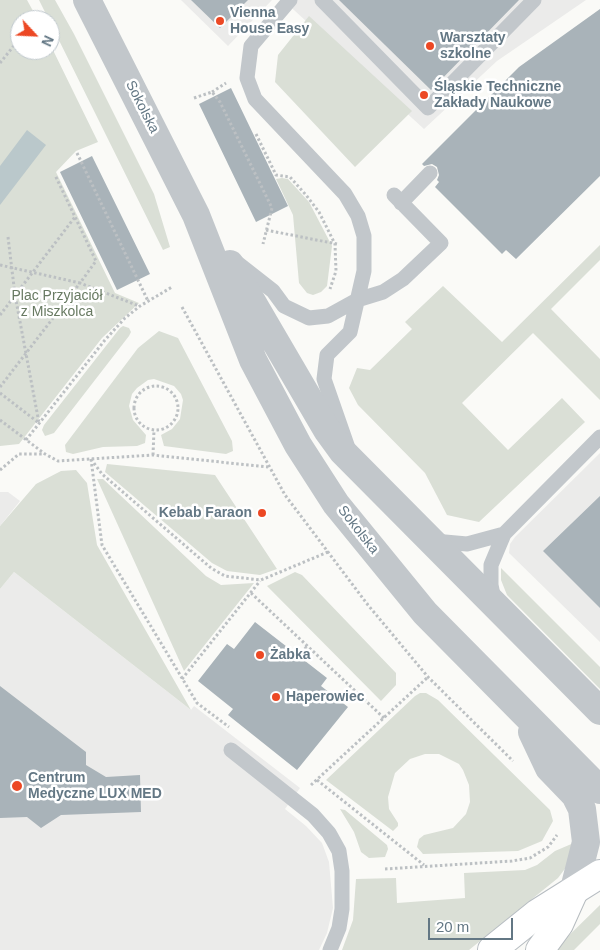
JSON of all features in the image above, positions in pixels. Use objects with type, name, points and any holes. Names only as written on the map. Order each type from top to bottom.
[{"type":"main road","points":[[492,950],[538,913],[573,893],[600,874]]},
{"type":"main road","points":[[540,950],[559,924],[573,893]]},
{"type":"street","name":"Sokolska","points":[[87,0],[196,215],[253,360],[298,445],[336,504],[425,613],[600,790]]},
{"type":"street","name":"Sokolska","points":[[196,215],[223,252],[327,430],[352,462],[600,711]]},
{"type":"street","points":[[523,712],[549,768],[574,795],[582,810],[586,842],[573,893]]},
{"type":"lane","points":[[290,0],[251,46],[247,78],[255,99],[346,194],[358,216],[364,236],[364,272],[350,332],[327,356],[324,379],[352,462]]},
{"type":"lane","points":[[322,0],[428,108],[534,0]]},
{"type":"lane","points":[[223,252],[273,291],[284,306],[309,318],[328,316],[357,300],[383,292],[403,279],[440,242],[398,199],[430,173]]},
{"type":"lane","points":[[497,607],[493,596],[490,574],[494,556],[504,534],[600,437]]},
{"type":"lane","points":[[431,541],[467,544],[504,534]]},
{"type":"lane","points":[[230,750],[313,815],[329,833],[339,851],[342,871],[342,909],[339,928],[330,950]]},
{"type":"path","points":[[0,64],[10,51]]},
{"type":"path","points":[[194,98],[212,92],[220,102],[272,208],[263,244]]},
{"type":"path","points":[[255,132],[276,175],[290,177],[306,195],[319,212],[336,244],[336,271],[327,298]]},
{"type":"path","points":[[77,153],[148,301]]},
{"type":"path","points":[[0,387],[96,262],[55,176]]},
{"type":"path","points":[[0,315],[75,217]]},
{"type":"path","points":[[266,230],[336,244]]},
{"type":"path","points":[[8,237],[15,295],[39,423]]},
{"type":"path","points":[[0,265],[80,283],[140,306]]},
{"type":"path","points":[[26,440],[105,340],[140,306],[172,287]]},
{"type":"path","points":[[182,307],[200,343]]},
{"type":"path","points":[[157,385],[167,388],[174,394],[178,404],[178,414],[173,423],[164,429],[154,430],[144,427],[137,421],[133,411],[134,401],[139,392],[147,386],[157,385]]},
{"type":"path","points":[[0,393],[39,423]]},
{"type":"path","points":[[0,420],[45,454],[58,460],[153,456],[269,467]]},
{"type":"path","points":[[153,456],[154,430]]},
{"type":"path","points":[[0,470],[19,454],[45,454]]},
{"type":"path","points":[[91,459],[102,474],[211,568],[225,576],[261,580]]},
{"type":"path","points":[[91,459],[102,545],[197,703],[234,731]]},
{"type":"path","points":[[182,679],[261,580],[328,552]]},
{"type":"path","points":[[250,593],[384,718]]},
{"type":"path","points":[[299,657],[307,646]]},
{"type":"path","points":[[308,788],[428,677]]},
{"type":"path","points":[[317,780],[425,866]]},
{"type":"path","points":[[385,869],[512,861],[530,858],[548,848],[561,826]]},
{"type":"shaded area","points":[[181,0],[272,0],[228,46]]},
{"type":"shaded area","name":"Śląskie Techniczne Zakłady Naukowe","points":[[283,0],[586,0],[497,61],[424,129]]},
{"type":"shaded area","points":[[27,130],[46,145],[0,205],[0,166]]},
{"type":"shaded area","points":[[600,453],[600,642],[509,553],[510,544],[515,537]]},
{"type":"shaded area","points":[[0,492],[8,492],[20,501],[0,526]]},
{"type":"shaded area","points":[[14,572],[191,710],[194,706],[300,788],[285,809],[306,826],[322,843],[329,862],[333,908],[327,933],[319,950],[0,950],[0,589]]},
{"type":"green space","name":"Plac Przyjaciół z Miszkolca","points":[[0,0],[27,0],[32,10],[10,10],[10,60],[58,60],[98,142],[76,151],[56,172],[115,293],[139,303],[102,338],[19,444],[0,446]]},
{"type":"green space","points":[[39,0],[55,0],[74,34],[154,194],[170,247],[163,250],[60,42],[60,10],[44,10]]},
{"type":"green space","points":[[309,16],[412,111],[355,167],[275,82],[278,55]]},
{"type":"green space","points":[[276,179],[288,179],[309,202],[332,246],[327,286],[321,292],[313,295],[307,293],[299,283],[293,215]]},
{"type":"green space","points":[[600,245],[600,260],[551,309],[600,359],[600,400],[533,333],[462,403],[508,450],[562,398],[585,422],[479,522],[447,515],[425,473],[358,405],[349,388],[357,368],[370,370],[412,329],[405,322],[443,286],[502,342]]},
{"type":"green space","points":[[123,326],[129,328],[131,332],[129,336],[54,433],[45,436],[42,430],[44,425]]},
{"type":"green space","points":[[159,331],[178,338],[232,441],[233,451],[226,454],[164,446],[161,435],[172,429],[180,419],[183,400],[181,394],[174,386],[154,379],[148,380],[137,388],[132,394],[129,406],[133,420],[146,435],[145,443],[137,446],[103,447],[73,454],[66,452],[65,445],[138,348]]},
{"type":"green space","points":[[107,464],[215,475],[277,569],[260,575],[227,571],[212,563],[105,472]]},
{"type":"green space","points":[[76,470],[87,483],[97,545],[191,710],[14,572],[0,589],[0,526],[36,484],[61,471]]},
{"type":"green space","points":[[97,479],[103,479],[206,576],[221,585],[254,583],[184,671]]},
{"type":"green space","points":[[501,568],[600,667],[600,689],[507,595],[501,580]]},
{"type":"green space","points":[[295,572],[302,575],[396,673],[396,685],[381,701],[267,586]]},
{"type":"green space","points":[[420,693],[426,693],[438,700],[550,810],[553,821],[542,841],[518,851],[423,854],[417,847],[419,839],[424,835],[453,828],[466,814],[470,802],[469,785],[463,770],[459,764],[439,754],[425,754],[410,759],[395,773],[388,797],[389,809],[398,823],[398,826],[393,831],[326,780]]},
{"type":"green space","points":[[340,809],[345,810],[387,845],[388,849],[385,857],[369,858],[361,852],[354,832]]},
{"type":"green space","points":[[576,842],[570,862],[558,878],[469,950],[342,950],[353,920],[356,879],[396,878],[397,903],[465,898],[464,873],[525,870],[537,865],[555,851]]},
{"type":"green space","points":[[600,905],[600,924],[574,950],[554,950]]},
{"type":"building","name":"Vienna House Easy","points":[[191,0],[248,0],[220,28]]},
{"type":"building","name":"Warsztaty szkolne","points":[[339,0],[519,0],[431,90]]},
{"type":"building","points":[[600,9],[600,176],[516,259],[506,250],[502,254],[435,187],[439,182],[437,180],[439,175],[437,167],[432,164],[424,166],[422,164],[519,67]]},
{"type":"building","points":[[231,88],[288,206],[256,222],[199,104]]},
{"type":"building","points":[[92,156],[150,274],[117,290],[60,172]]},
{"type":"building","points":[[600,496],[600,608],[543,551]]},
{"type":"building","name":"Haperowiec","points":[[255,622],[327,678],[321,686],[348,707],[297,770],[228,715],[233,709],[198,681],[227,644],[234,649]]},
{"type":"building","points":[[0,686],[86,752],[86,765],[106,777],[140,775],[141,812],[61,815],[41,828],[27,817],[0,818]]},
{"type":"place","name":"Vienna House Easy","points":[[220,21]]},
{"type":"place","name":"Warsztaty szkolne","points":[[430,46]]},
{"type":"place","name":"Śląskie Techniczne Zakłady Naukowe","points":[[424,95]]},
{"type":"place","name":"Kebab Faraon","points":[[262,513]]},
{"type":"place","name":"Żabka","points":[[260,655]]},
{"type":"place","name":"Haperowiec","points":[[276,697]]},
{"type":"place","name":"Centrum Medyczne LUX MED","points":[[17,786]]}]
